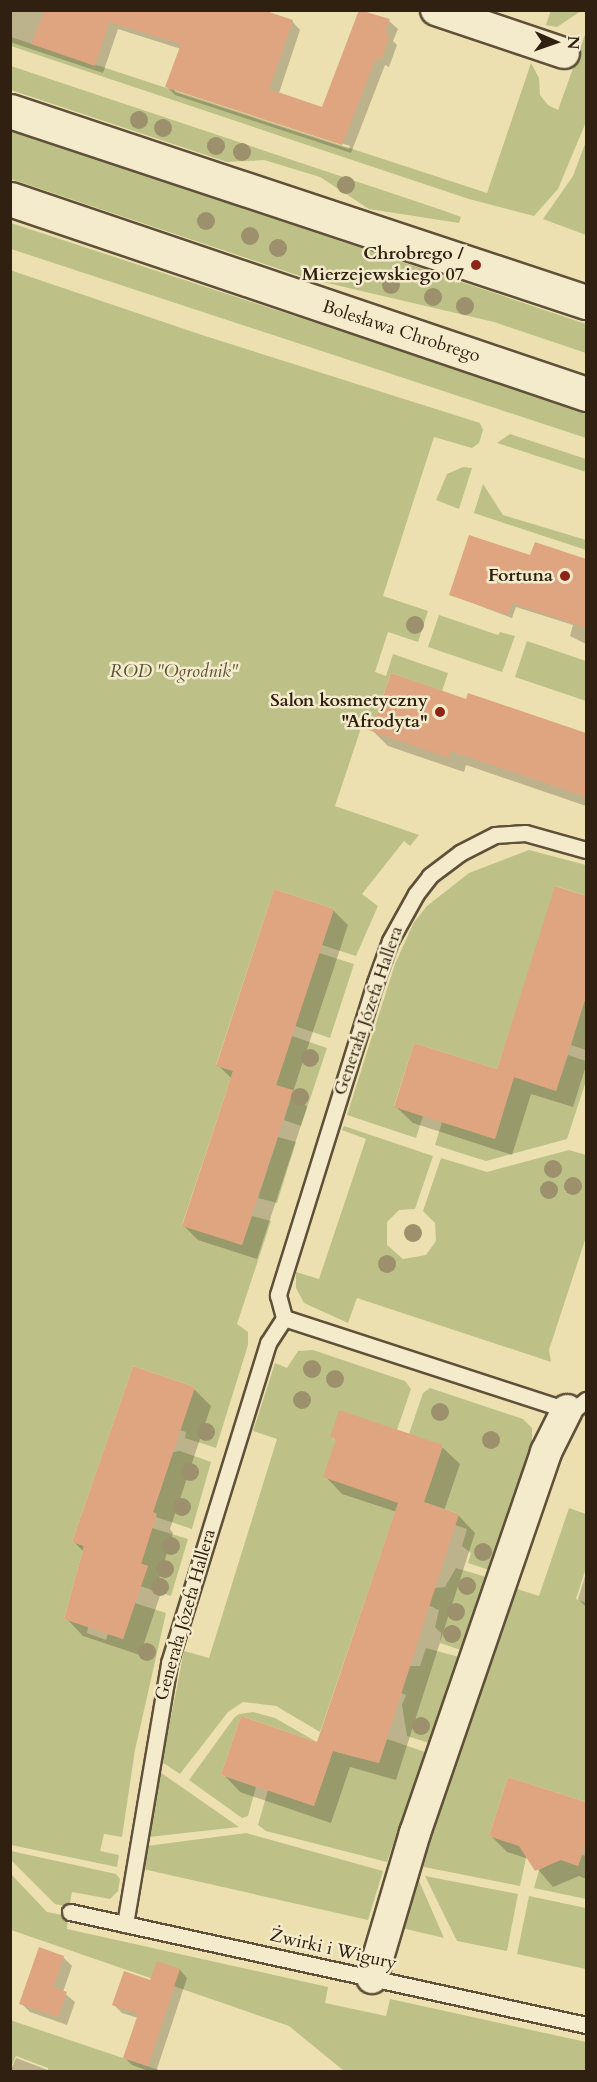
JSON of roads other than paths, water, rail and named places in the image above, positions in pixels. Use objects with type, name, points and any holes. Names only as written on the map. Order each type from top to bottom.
[{"type":"street","points":[[436,10],[564,53]]},
{"type":"street","points":[[10,111],[586,302]]},
{"type":"street","name":"Bolesława Chrobrego","points":[[10,199],[586,394]]},
{"type":"street","points":[[372,1978],[415,1833],[546,1452],[577,1405]]},
{"type":"lane","name":"Generała Józefa Hallera","points":[[124,1924],[169,1663],[268,1343],[284,1318],[279,1286],[375,983],[403,913],[430,876],[486,838],[525,833],[586,850]]},
{"type":"lane","points":[[284,1318],[577,1405]]},
{"type":"lane","name":"Żwirki i Wigury","points":[[70,1912],[586,2025]]},
{"type":"place","name":"Chrobrego / Mierzejewskiego 07","points":[[476,265]]},
{"type":"place","name":"Fortuna","points":[[565,576]]},
{"type":"place","name":"Salon kosmetyczny \"Afrodyta\"","points":[[440,712]]},
{"type":"park label","name":"ROD \"Ogrodnik\"","points":[[174,672]]}]
